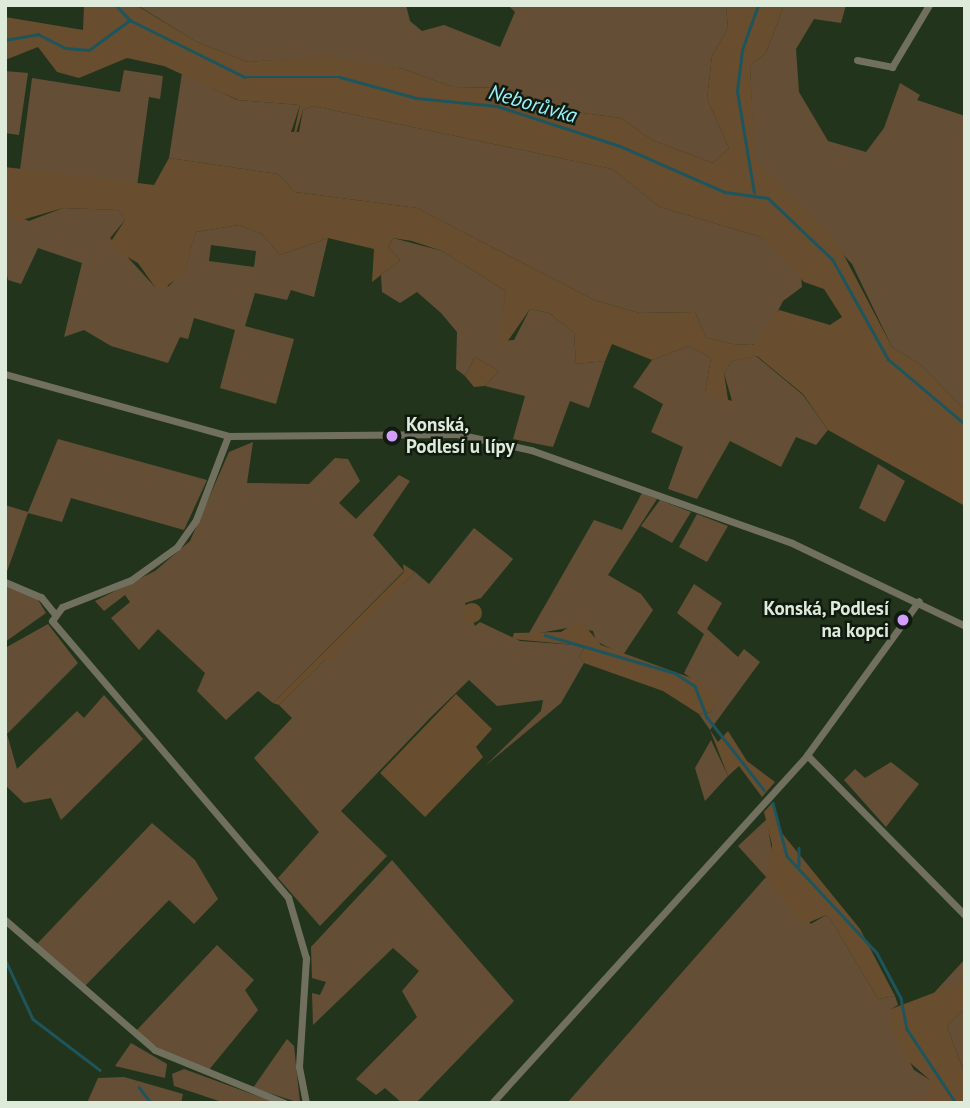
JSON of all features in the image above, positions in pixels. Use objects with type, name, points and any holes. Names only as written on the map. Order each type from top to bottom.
[{"type":"street","points":[[857,60],[891,67],[929,5]]},
{"type":"street","points":[[5,374],[228,436],[457,434],[531,450],[780,538],[919,601],[965,626]]},
{"type":"street","points":[[54,613],[131,580],[177,547],[196,520],[228,436]]},
{"type":"street","points":[[5,582],[41,597],[54,613],[56,632],[277,881],[295,910],[307,972],[299,1067],[306,1103]]},
{"type":"street","points":[[492,1103],[807,755],[919,601]]},
{"type":"street","points":[[807,755],[965,915]]},
{"type":"street","points":[[5,919],[155,1050],[285,1103]]},
{"type":"shaded area","points":[[84,5],[136,5],[195,41],[248,62],[323,56],[403,69],[453,87],[506,88],[575,112],[621,118],[652,140],[713,163],[729,148],[707,99],[712,56],[728,28],[726,5],[784,5],[766,53],[750,65],[755,159],[837,242],[892,347],[921,365],[965,410],[965,506],[828,430],[803,394],[757,356],[732,361],[724,373],[729,406],[705,392],[711,358],[689,346],[652,360],[612,344],[605,361],[576,364],[574,332],[549,313],[530,309],[505,345],[499,341],[506,291],[442,251],[412,241],[393,238],[388,247],[400,260],[372,282],[374,249],[328,238],[280,255],[262,234],[239,225],[196,232],[184,272],[166,287],[155,287],[138,263],[108,246],[125,220],[119,210],[63,208],[15,222],[5,211],[5,167],[154,185],[169,158],[278,174],[295,192],[417,208],[594,300],[639,313],[695,312],[706,337],[732,344],[753,345],[779,310],[830,325],[842,317],[824,289],[804,282],[761,237],[660,207],[612,169],[313,106],[303,110],[288,160],[300,105],[238,100],[164,66],[127,58],[79,78],[57,72],[38,47],[5,60],[5,17],[83,30]]},
{"type":"shaded area","points":[[137,5],[406,5],[410,21],[422,31],[444,25],[500,47],[515,12],[508,5],[726,5],[728,28],[712,56],[707,99],[729,148],[713,163],[652,140],[621,118],[575,112],[506,88],[453,87],[403,69],[308,58],[248,62],[195,41]]},
{"type":"shaded area","points":[[784,5],[846,5],[841,23],[814,19],[796,49],[799,92],[828,141],[866,152],[884,128],[900,83],[920,95],[917,100],[965,116],[965,410],[921,365],[892,347],[852,264],[754,159],[750,65],[766,53]]},
{"type":"shaded area","points":[[124,70],[163,76],[160,99],[149,97],[137,186],[20,170],[32,78],[120,92]]},
{"type":"shaded area","points":[[5,71],[28,73],[19,135],[5,133]]},
{"type":"shaded area","points":[[182,73],[237,100],[300,105],[291,132],[299,132],[303,110],[313,106],[612,169],[660,207],[761,237],[801,274],[802,287],[783,301],[766,335],[752,345],[732,344],[706,337],[695,312],[639,313],[594,300],[417,208],[295,192],[278,174],[169,158]]},
{"type":"shaded area","points":[[63,208],[119,210],[125,220],[110,238],[155,287],[169,286],[185,268],[196,232],[239,225],[262,234],[280,255],[328,238],[314,297],[291,290],[287,300],[255,293],[245,326],[294,339],[276,404],[220,388],[235,330],[194,318],[188,339],[180,337],[168,363],[111,346],[84,330],[64,337],[82,263],[38,248],[21,284],[8,280],[5,264],[5,211],[29,221]],"holes":[[[211,245],[256,251],[254,267],[209,261]]]},
{"type":"shaded area","points":[[393,238],[442,251],[506,291],[500,341],[514,340],[530,309],[549,313],[574,332],[576,364],[605,361],[589,408],[570,401],[553,447],[513,439],[525,396],[485,386],[499,371],[475,357],[465,376],[456,369],[457,332],[441,313],[417,292],[400,303],[382,292],[381,275],[400,260],[388,247]]},
{"type":"shaded area","points":[[689,346],[711,358],[705,392],[732,401],[724,373],[732,361],[756,356],[803,395],[828,430],[816,445],[796,437],[781,467],[730,441],[697,499],[668,489],[683,447],[651,432],[663,404],[633,387],[652,360]]},
{"type":"shaded area","points":[[475,357],[499,371],[485,386],[474,387],[465,376]]},
{"type":"shaded area","points":[[58,439],[207,480],[184,530],[71,498],[62,522],[28,513],[5,577],[5,505],[28,512]]},
{"type":"shaded area","points":[[253,442],[247,483],[309,484],[335,458],[348,459],[360,481],[339,503],[356,519],[399,475],[410,481],[373,535],[404,571],[273,703],[258,691],[226,720],[197,691],[205,673],[158,629],[139,650],[111,618],[130,602],[125,595],[104,611],[95,601],[155,571],[190,541],[229,452]]},
{"type":"shaded area","points":[[878,464],[905,481],[885,522],[859,508]]},
{"type":"shaded area","points":[[642,493],[657,499],[608,575],[641,594],[653,610],[623,655],[596,641],[593,631],[573,627],[528,635],[594,520],[622,530]]},
{"type":"shaded area","points":[[660,500],[691,512],[672,543],[641,526]]},
{"type":"shaded area","points":[[697,514],[728,526],[707,562],[679,547]]},
{"type":"shaded area","points":[[474,528],[513,559],[481,598],[465,603],[475,626],[480,622],[520,641],[576,645],[584,649],[579,657],[584,663],[561,703],[485,766],[541,711],[543,700],[497,706],[469,680],[430,718],[341,811],[387,856],[320,926],[278,878],[319,832],[254,758],[292,718],[279,705],[415,572],[429,584]]},
{"type":"shaded area","points":[[403,564],[415,572],[338,649],[335,662],[325,660],[279,705],[273,703],[404,572]]},
{"type":"shaded area","points":[[5,584],[37,598],[46,613],[5,642]]},
{"type":"shaded area","points":[[694,584],[722,603],[707,629],[738,657],[744,649],[760,662],[710,730],[699,714],[711,712],[717,698],[684,673],[704,634],[677,613]]},
{"type":"shaded area","points":[[472,603],[479,606],[482,613],[479,620],[472,623],[465,620],[462,613],[465,606]]},
{"type":"shaded area","points":[[580,620],[601,645],[705,683],[718,698],[711,712],[699,714],[663,691],[584,663],[579,657],[584,649],[576,645],[512,639],[514,633],[561,632]]},
{"type":"shaded area","points":[[48,624],[78,663],[7,734],[17,769],[77,711],[84,718],[104,695],[143,739],[61,820],[51,798],[24,803],[5,785],[5,648]]},
{"type":"shaded area","points":[[456,694],[492,729],[476,747],[483,757],[425,817],[380,773]]},
{"type":"shaded area","points":[[710,730],[718,742],[728,731],[747,761],[775,782],[762,797],[739,766],[728,776]]},
{"type":"shaded area","points":[[711,740],[728,776],[705,801],[695,768]]},
{"type":"shaded area","points":[[891,762],[919,784],[886,827],[844,780],[855,769],[865,778]]},
{"type":"shaded area","points":[[773,802],[781,832],[860,929],[895,996],[878,999],[831,920],[826,915],[803,925],[766,877],[772,845],[764,812]]},
{"type":"shaded area","points":[[767,819],[772,853],[767,877],[811,924],[826,915],[831,920],[878,999],[895,996],[898,1005],[891,1009],[900,1043],[914,1070],[930,1080],[930,1095],[924,1103],[567,1103],[766,877],[738,846]]},
{"type":"shaded area","points":[[152,823],[195,860],[218,899],[194,924],[169,900],[85,986],[37,944]]},
{"type":"shaded area","points":[[392,860],[514,1001],[416,1103],[402,1103],[385,1088],[376,1095],[356,1079],[417,1017],[402,991],[419,971],[393,948],[313,1025],[312,993],[320,995],[326,982],[312,978],[311,947]]},
{"type":"shaded area","points":[[217,945],[254,980],[245,990],[258,1010],[208,1071],[165,1053],[136,1031]]},
{"type":"shaded area","points":[[965,959],[965,981],[932,995]]},
{"type":"shaded area","points":[[965,981],[965,1008],[947,1026],[965,1075],[965,1103],[924,1103],[930,1080],[907,1060],[888,1023],[891,1009]]},
{"type":"shaded area","points":[[965,1008],[965,1075],[947,1026]]},
{"type":"shaded area","points":[[287,1039],[294,1046],[300,1103],[253,1088]]},
{"type":"shaded area","points":[[131,1043],[167,1064],[165,1078],[115,1066]]},
{"type":"shaded area","points":[[184,1069],[276,1103],[225,1103],[174,1086],[172,1074]]},
{"type":"shaded area","points":[[124,1077],[183,1094],[181,1103],[87,1103],[98,1078]]},
{"type":"waterway","points":[[116,5],[130,20]]},
{"type":"waterway","points":[[754,193],[737,91],[742,50],[758,5]]},
{"type":"waterway","name":"Neborůvka","points":[[5,40],[38,34],[66,48],[89,50],[130,20],[245,77],[340,77],[417,98],[497,106],[620,146],[725,192],[768,198],[833,260],[888,359],[965,424]]},
{"type":"waterway","points":[[545,635],[675,673],[695,686],[707,717],[764,790]]},
{"type":"waterway","points":[[773,803],[787,856],[877,953],[901,998],[907,1029],[956,1103]]},
{"type":"waterway","points":[[799,848],[799,865]]},
{"type":"waterway","points":[[5,959],[33,1019],[100,1070]]},
{"type":"waterway","points":[[139,1087],[151,1103]]},
{"type":"place","name":"Konská, Podlesí u lípy","points":[[392,436]]},
{"type":"place","name":"Konská, Podlesí na kopci","points":[[903,620]]}]
